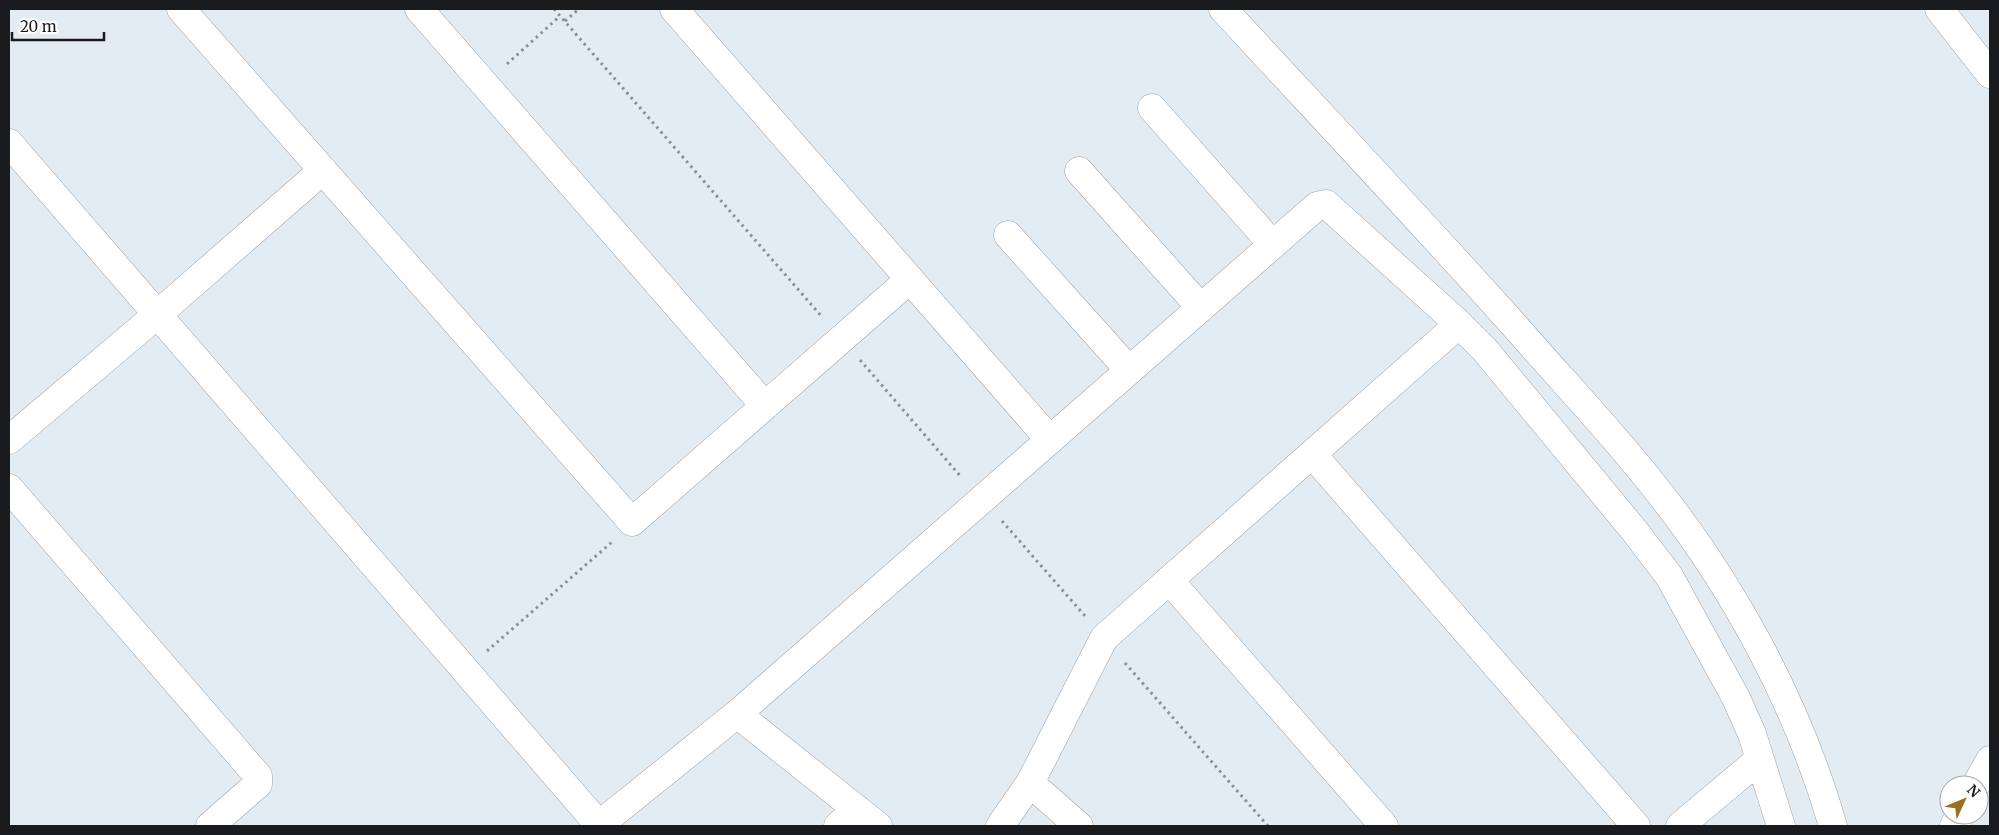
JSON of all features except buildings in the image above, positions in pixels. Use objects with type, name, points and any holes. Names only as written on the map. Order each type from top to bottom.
[{"type":"street","points":[[420,9],[765,406]]},
{"type":"street","points":[[674,9],[1050,440]]},
{"type":"street","points":[[1223,9],[1552,369],[1650,481],[1690,534],[1752,633],[1778,684],[1804,742],[1833,826]]},
{"type":"street","points":[[1939,9],[1990,74]]},
{"type":"street","points":[[194,13],[322,170],[632,522],[909,280]]},
{"type":"street","points":[[1152,108],[1272,245]]},
{"type":"street","points":[[9,143],[599,826],[737,714],[1317,206],[1326,204],[1459,324],[1484,349],[1670,576],[1736,698],[1752,734],[1781,826]]},
{"type":"street","points":[[9,440],[158,314],[322,170]]},
{"type":"street","points":[[1079,171],[1201,308]]},
{"type":"street","points":[[1008,235],[1129,370]]},
{"type":"street","points":[[1000,826],[1030,783],[1104,638],[1459,324]]},
{"type":"street","points":[[1312,454],[1636,826]]},
{"type":"street","points":[[9,488],[258,776],[258,784],[210,826]]},
{"type":"street","points":[[1169,580],[1384,826]]},
{"type":"street","points":[[737,714],[848,818],[878,826]]},
{"type":"street","points":[[1680,826],[1760,759]]},
{"type":"street","points":[[1982,775],[1990,760]]},
{"type":"street","points":[[1030,783],[1079,826]]},
{"type":"path","points":[[554,9],[974,491],[983,499]]},
{"type":"path","points":[[565,21],[579,9]]},
{"type":"path","points":[[485,84],[560,16]]},
{"type":"path","points":[[465,670],[632,522]]}]
